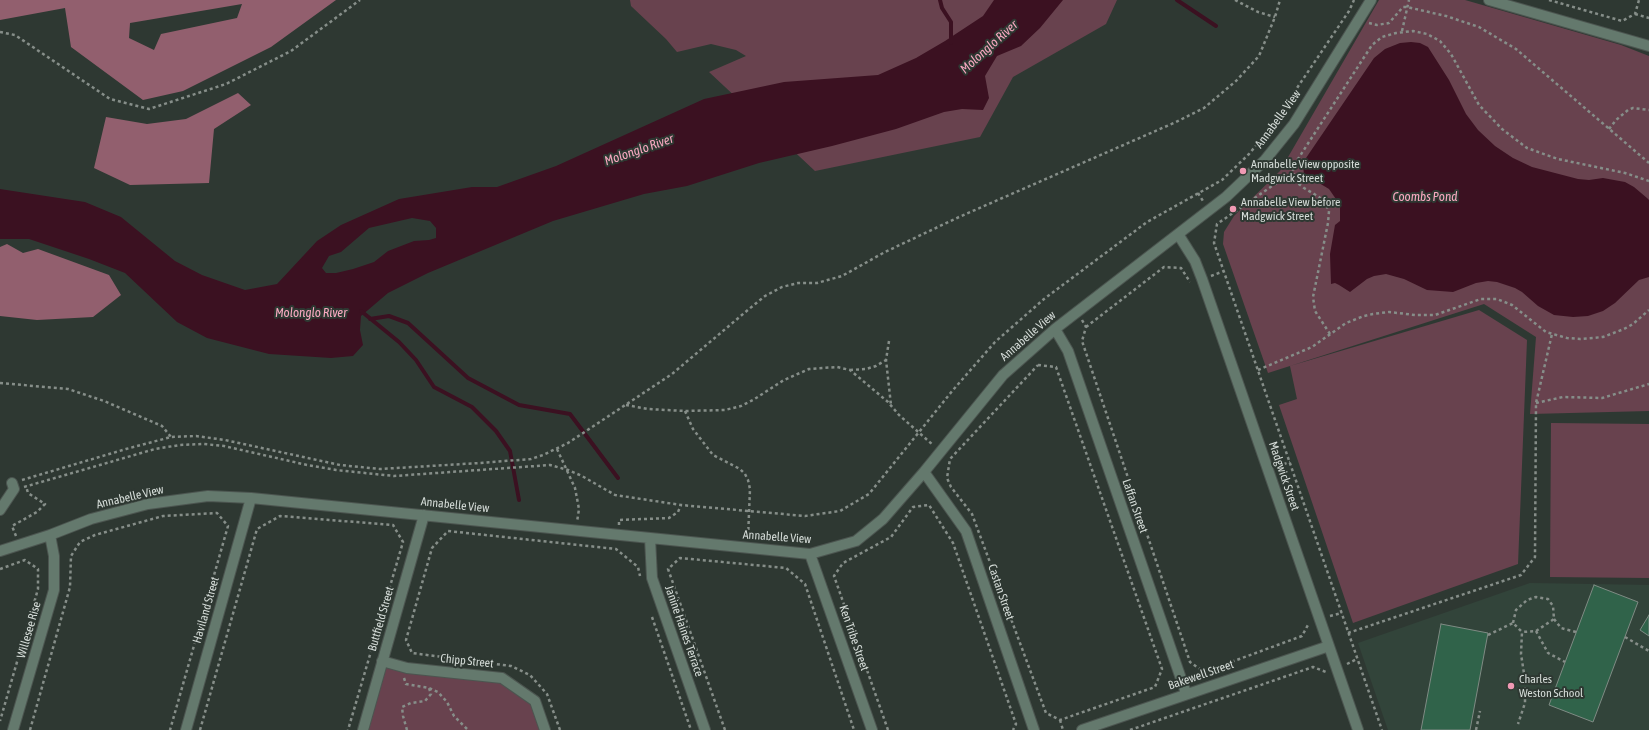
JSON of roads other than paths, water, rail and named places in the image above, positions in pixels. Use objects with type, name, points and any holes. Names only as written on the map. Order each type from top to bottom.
[{"type":"street","name":"Annabelle View","points":[[0,551],[50,535],[91,519],[148,504],[208,496],[251,498],[810,554],[856,541],[883,519],[924,472],[1003,375],[1055,329],[1226,197],[1265,160],[1294,124],[1371,0]]},
{"type":"street","points":[[1489,0],[1649,46]]},
{"type":"street","name":"Madgwick Street","points":[[1178,234],[1195,261],[1202,279],[1358,730]]},
{"type":"street","name":"Laffan Street","points":[[1055,329],[1068,351],[1186,693]]},
{"type":"street","name":"Castan Street","points":[[924,472],[966,531],[1034,730]]},
{"type":"street","points":[[0,510],[13,486]]},
{"type":"street","name":"Haviland Street","points":[[186,730],[251,498]]},
{"type":"street","name":"Buttfield Street","points":[[363,730],[424,515]]},
{"type":"street","name":"Willesee Rise","points":[[13,730],[54,590],[54,556],[50,535]]},
{"type":"street","name":"Janine Haines Terrace","points":[[650,538],[652,578],[705,730]]},
{"type":"street","name":"Ken Tribe Street","points":[[810,554],[872,730]]},
{"type":"street","name":"Bakewell Street","points":[[1082,730],[1186,693],[1329,646]]},
{"type":"street","name":"Chipp Street","points":[[382,661],[407,668],[502,678],[535,701],[545,730]]},
{"type":"water","name":"Molonglo River","points":[[994,0],[1063,0],[1040,28],[1021,46],[997,56],[985,76],[989,98],[983,110],[962,109],[944,112],[896,129],[759,163],[687,186],[644,194],[553,221],[428,273],[388,293],[361,316],[360,330],[363,345],[353,356],[331,358],[269,354],[207,338],[177,322],[125,273],[29,239],[0,239],[0,189],[85,202],[121,217],[175,261],[202,275],[245,290],[277,284],[317,241],[341,225],[399,199],[472,187],[497,187],[556,166],[704,99],[784,82],[878,75],[916,58],[983,16]],"holes":[[[412,218],[430,221],[436,228],[436,238],[414,241],[388,251],[374,262],[353,269],[336,273],[326,273],[322,268],[329,256],[341,252],[369,228]]]},
{"type":"water","name":"Coombs Pond","points":[[1400,43],[1420,43],[1428,47],[1449,80],[1466,114],[1478,130],[1495,146],[1513,158],[1532,167],[1578,179],[1589,180],[1603,178],[1625,182],[1634,187],[1647,198],[1649,200],[1649,277],[1639,280],[1615,303],[1603,311],[1588,316],[1573,317],[1554,315],[1538,306],[1522,292],[1497,282],[1488,281],[1476,283],[1453,292],[1427,290],[1404,279],[1386,274],[1367,279],[1350,292],[1335,283],[1331,284],[1330,254],[1335,225],[1340,221],[1340,205],[1329,189],[1304,174],[1304,161],[1374,58],[1385,49]]},
{"type":"waterway","points":[[940,0],[942,8],[951,22],[951,43]]},
{"type":"waterway","points":[[1177,0],[1216,26]]},
{"type":"waterway","points":[[361,311],[399,342],[416,360],[434,387],[472,407],[496,431],[510,451],[519,500]]},
{"type":"waterway","points":[[370,319],[389,316],[408,323],[468,378],[519,405],[570,414],[618,478]]},
{"type":"place","name":"Annabelle View opposite Madgwick Street","points":[[1243,171]]},
{"type":"place","name":"Annabelle View before Madgwick Street","points":[[1233,209]]},
{"type":"place","name":"Charles Weston School","points":[[1511,686]]}]
